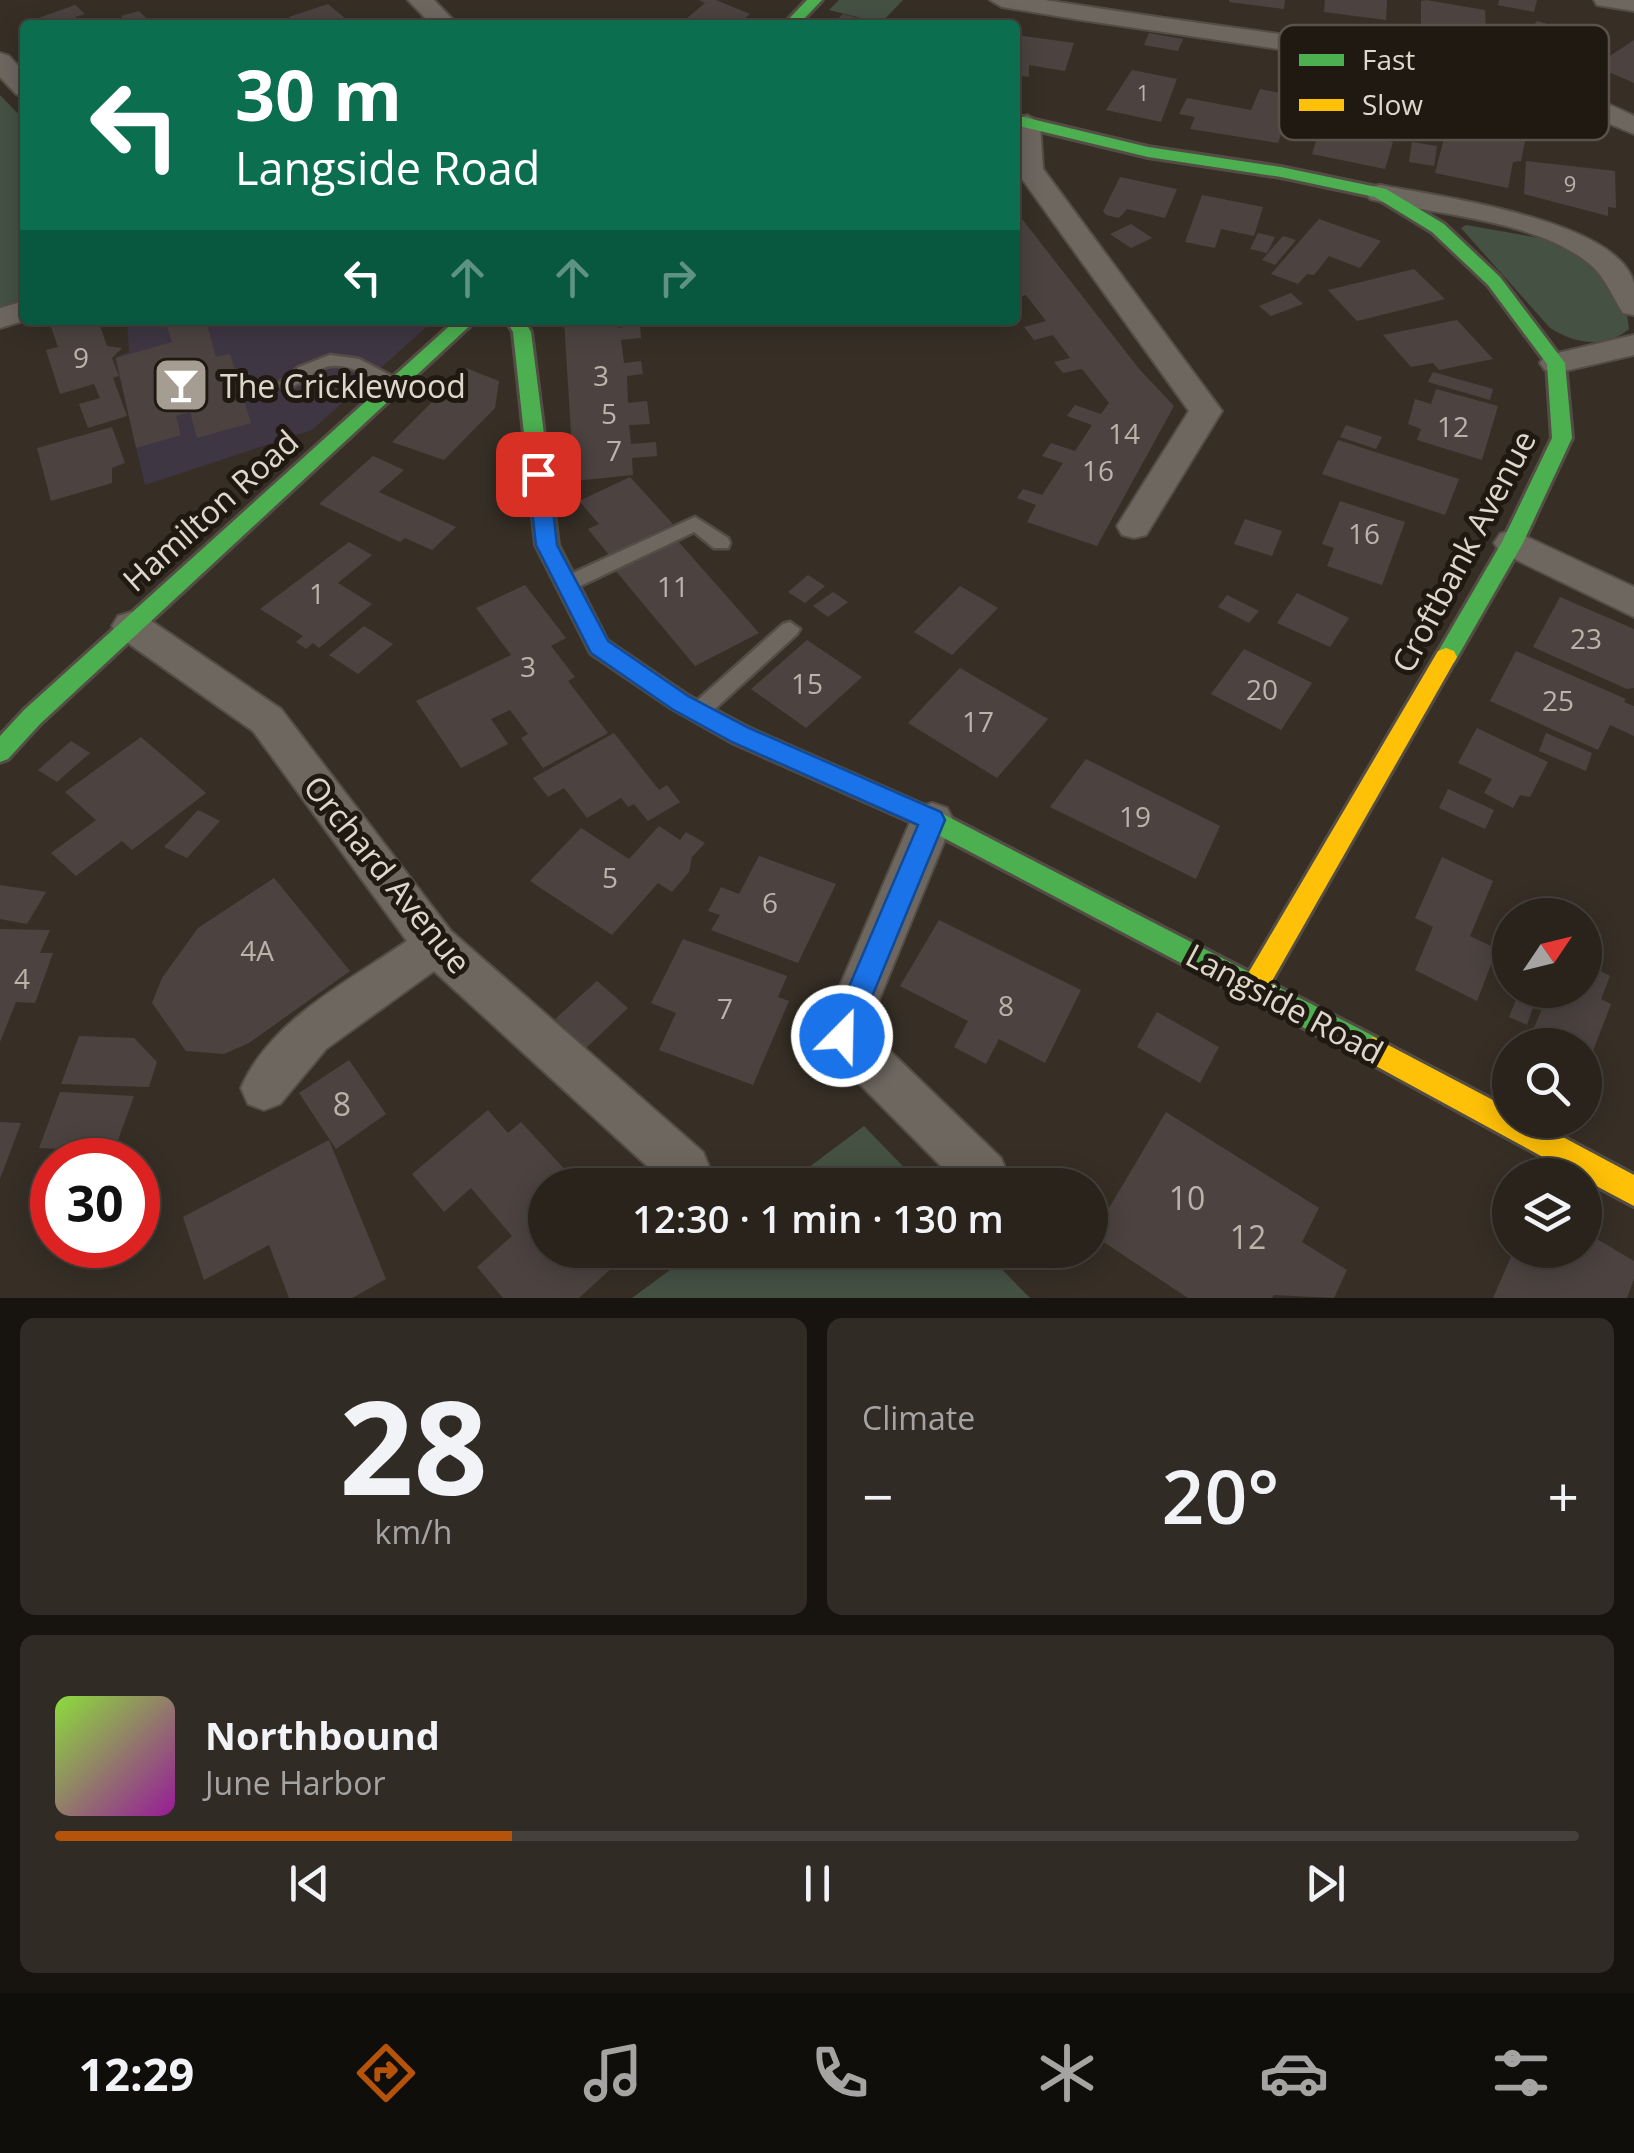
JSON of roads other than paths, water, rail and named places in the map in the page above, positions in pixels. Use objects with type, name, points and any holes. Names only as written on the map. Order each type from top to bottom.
[{"type":"street","points":[[420,0],[441,20]]},
{"type":"street","points":[[795,20],[816,0]]},
{"type":"street","points":[[1002,0],[1113,20],[1279,41]]},
{"type":"street","points":[[1606,0],[1634,4]]},
{"type":"street","points":[[0,61],[20,83]]},
{"type":"street","points":[[1609,113],[1634,126]]},
{"type":"street","points":[[1134,526],[1206,411],[1022,172],[1021,122],[1148,152],[1380,192],[1532,228],[1580,243],[1603,261],[1634,306]]},
{"type":"street","points":[[1380,192],[1438,228],[1494,282],[1556,363],[1634,345]]},
{"type":"street","name":"Hamilton Road","points":[[0,752],[32,717],[462,325]]},
{"type":"street","name":"Langside Road","points":[[518,325],[522,332],[547,545],[600,647],[698,712],[932,820],[1255,986],[1634,1192]]},
{"type":"street","name":"Croftbank Avenue","points":[[1255,986],[1512,543],[1562,438],[1556,363]]},
{"type":"street","points":[[1512,543],[1634,603]]},
{"type":"street","name":"Orchard Avenue","points":[[132,626],[267,720],[436,945],[684,1168]]},
{"type":"street","points":[[932,820],[842,1036],[977,1168]]},
{"type":"street","points":[[264,1088],[310,1034],[436,945]]},
{"type":"lane","points":[[288,383],[316,361],[329,357],[398,384]]},
{"type":"lane","points":[[567,584],[695,524],[721,544]]},
{"type":"lane","points":[[698,712],[790,629]]},
{"type":"place","name":"The Cricklewood","points":[[181,385]]}]
